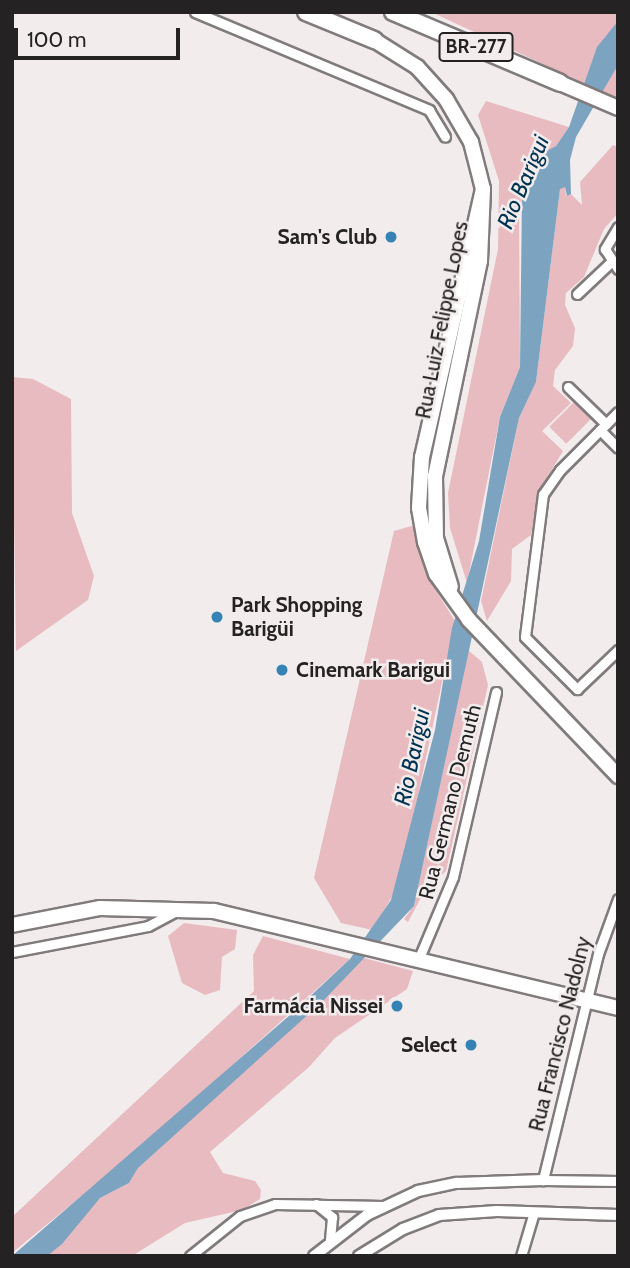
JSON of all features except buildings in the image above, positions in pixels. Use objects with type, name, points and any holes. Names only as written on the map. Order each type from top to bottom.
[{"type":"highway","points":[[306,12],[374,40]]},
{"type":"highway","name":"BR-277","points":[[393,12],[560,83]]},
{"type":"main road","name":"Rua Luiz Felippe Lopes","points":[[374,40],[417,66],[446,99],[471,142],[483,190],[480,261],[434,488],[436,538],[458,605],[495,649],[618,776]]},
{"type":"main road","points":[[560,83],[611,106]]},
{"type":"main road","points":[[12,925],[100,908],[182,908],[336,937],[618,1007]]},
{"type":"street","points":[[195,12],[429,110],[445,137]]},
{"type":"street","points":[[577,294],[614,265],[605,249],[618,227]]},
{"type":"street","points":[[568,387],[618,448]]},
{"type":"street","points":[[618,412],[560,470],[543,494],[528,590],[525,636],[577,689],[618,650]]},
{"type":"street","name":"Rua Germano Demuth","points":[[419,958],[453,877],[496,692]]},
{"type":"street","name":"Rua Francisco Nadolny","points":[[542,1180],[606,925],[618,899]]},
{"type":"street","points":[[12,951],[148,926],[182,908]]},
{"type":"street","points":[[314,1256],[330,1241],[383,1206],[437,1186],[542,1180],[618,1181]]},
{"type":"street","points":[[190,1256],[240,1216],[275,1204],[312,1202],[383,1206]]},
{"type":"street","points":[[312,1202],[332,1217],[330,1256]]},
{"type":"street","points":[[522,1256],[534,1212]]},
{"type":"street","points":[[359,1256],[403,1229],[439,1215],[534,1212],[618,1215]]},
{"type":"shaded area","points":[[431,12],[618,12],[618,99]]},
{"type":"shaded area","points":[[486,101],[569,127],[556,146],[529,166],[519,212],[520,367],[500,417],[467,583],[450,528],[448,493],[498,249],[499,181],[478,115]]},
{"type":"shaded area","points":[[613,145],[618,147],[618,213],[604,229],[584,277],[566,293],[565,305],[575,328],[573,346],[555,370],[553,386],[571,403],[542,431],[563,451],[539,491],[531,535],[512,549],[511,581],[487,621],[481,601],[519,418],[536,382],[560,188],[565,187],[566,196],[571,194],[582,205],[580,182]]},
{"type":"shaded area","points":[[12,377],[33,379],[71,399],[72,513],[94,576],[88,600],[16,651]]},
{"type":"shaded area","points":[[574,402],[591,419],[566,444],[549,427]]},
{"type":"shaded area","points":[[415,525],[430,581],[455,621],[399,885],[372,930],[341,923],[314,878],[394,531]]},
{"type":"shaded area","points":[[468,650],[482,662],[488,685],[446,871],[425,890],[408,922],[404,919],[414,906]]},
{"type":"shaded area","points":[[184,923],[237,930],[235,949],[222,957],[220,990],[205,995],[182,983],[168,936]]},
{"type":"shaded area","points":[[263,936],[350,959],[145,1144],[12,1253],[12,1217],[254,991],[253,955]]},
{"type":"shaded area","points":[[364,958],[413,971],[407,989],[335,1038],[309,1067],[210,1152],[223,1173],[255,1181],[261,1190],[260,1199],[242,1210],[185,1223],[132,1256],[47,1256],[100,1198],[129,1183],[138,1168]]},
{"type":"water","points":[[618,21],[618,65],[576,137],[570,160],[571,194],[567,196],[565,187],[560,189],[536,382],[519,418],[414,906],[322,1002],[138,1168],[129,1183],[100,1198],[62,1244],[47,1256],[12,1256],[290,1015],[350,959],[391,900],[435,730],[452,628],[479,541],[500,417],[520,367],[522,193],[534,158],[556,146],[569,127],[597,47]]},
{"type":"place","name":"Sam's Club","points":[[391,237]]},
{"type":"place","name":"Park Shopping Barigüi","points":[[217,617]]},
{"type":"place","name":"Cinemark Barigui","points":[[282,670]]},
{"type":"place","name":"Farmácia Nissei","points":[[397,1006]]},
{"type":"place","name":"Select","points":[[471,1045]]},
{"type":"water label","name":"Rio Barigui","points":[[523,182]]},
{"type":"water label","name":"Rio Barigui","points":[[412,757]]}]
